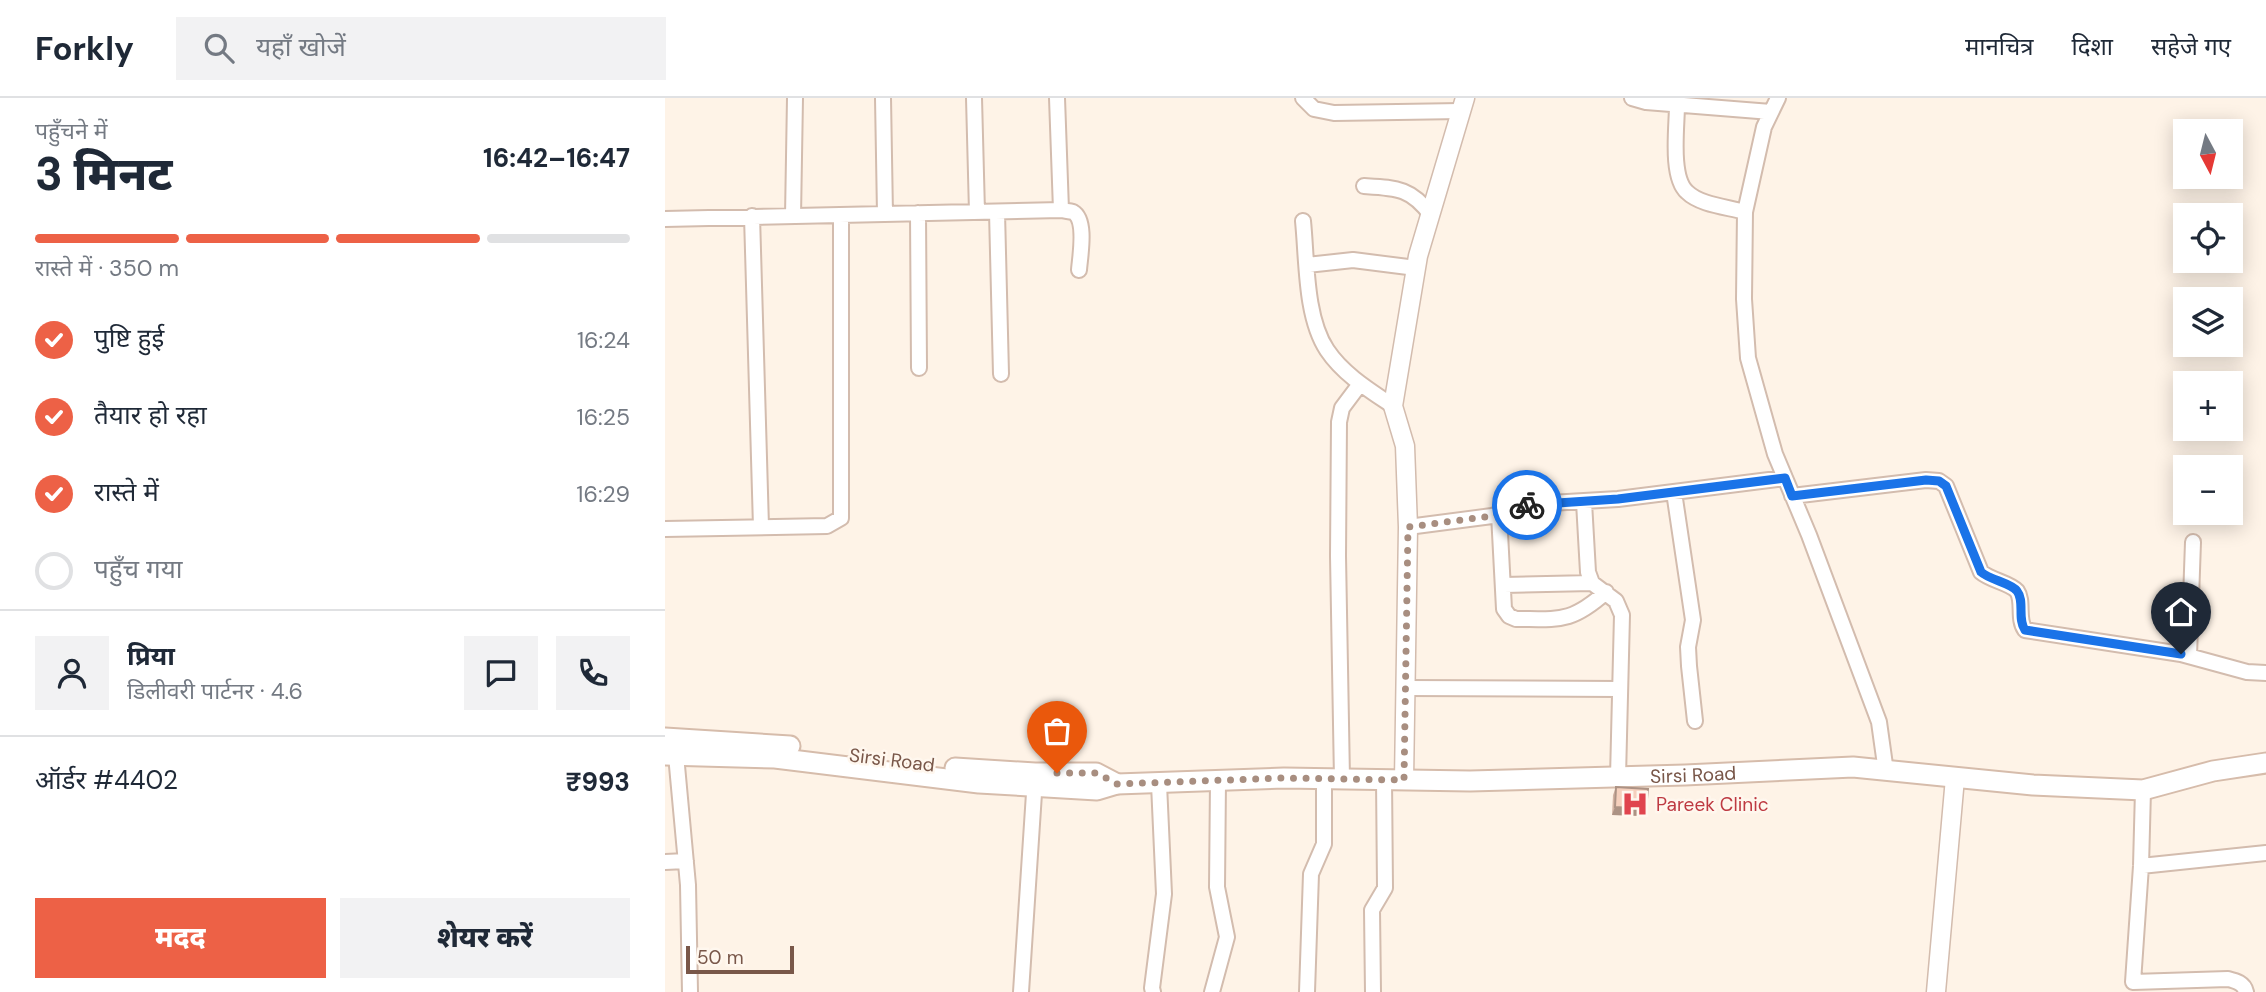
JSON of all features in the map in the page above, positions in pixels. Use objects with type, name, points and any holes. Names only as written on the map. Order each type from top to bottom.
[{"type":"main road","name":"Sirsi Road","points":[[669,749],[762,743],[1035,779],[1097,773],[1117,784],[1333,779],[1470,781],[1853,766],[1886,772],[2033,785],[2143,790],[2213,771],[2266,764]]},
{"type":"street","points":[[793,216],[795,98]]},
{"type":"street","points":[[883,98],[885,214]]},
{"type":"street","points":[[974,98],[977,212]]},
{"type":"street","points":[[1057,98],[1061,210]]},
{"type":"street","points":[[1632,98],[1646,102],[1771,112]]},
{"type":"street","points":[[1778,98],[1764,127],[1745,212],[1744,299],[1748,358],[1763,416],[1785,478],[1879,722],[1886,772]]},
{"type":"street","points":[[1308,100],[1314,109],[1334,113],[1463,105],[1416,268],[1393,406],[1405,446],[1408,527],[1404,780]]},
{"type":"street","points":[[1677,105],[1677,167],[1680,182],[1687,192],[1700,200],[1745,212]]},
{"type":"street","points":[[1364,186],[1389,188],[1412,195],[1431,215]]},
{"type":"street","points":[[665,219],[1061,210],[1073,212],[1079,218],[1082,229],[1079,270]]},
{"type":"street","points":[[997,212],[1001,374]]},
{"type":"street","points":[[918,213],[919,368]]},
{"type":"street","points":[[665,528],[827,526],[841,518],[841,215]]},
{"type":"street","points":[[752,216],[761,527]]},
{"type":"street","points":[[1303,221],[1312,312],[1319,335],[1338,364],[1360,384],[1393,406]]},
{"type":"street","points":[[1307,265],[1353,260],[1416,268]]},
{"type":"street","points":[[1307,992],[1311,874],[1324,844],[1333,779],[1339,422],[1342,408],[1360,384]]},
{"type":"street","points":[[1408,527],[1499,514],[1533,504],[1584,502],[1785,478]]},
{"type":"street","points":[[1792,496],[1926,480],[1939,481],[1946,486],[1981,572],[1987,578],[2016,590],[2019,595],[2020,621],[2025,630],[2189,656],[2247,671],[2266,673]]},
{"type":"street","points":[[1674,492],[1693,620],[1688,647],[1695,721]]},
{"type":"street","points":[[1584,502],[1588,572],[1592,583],[1616,601],[1622,615],[1618,777]]},
{"type":"street","points":[[1499,514],[1504,609],[1509,616],[1516,619],[1563,619],[1588,608],[1605,592]]},
{"type":"street","points":[[2189,656],[2193,542]]},
{"type":"street","points":[[1504,584],[1592,583]]},
{"type":"street","points":[[1407,688],[1620,689]]},
{"type":"street","points":[[669,749],[686,861],[690,992]]},
{"type":"street","points":[[1936,992],[1955,778]]},
{"type":"street","points":[[1021,992],[1035,779]]},
{"type":"street","points":[[1373,992],[1372,909],[1385,888],[1384,779]]},
{"type":"street","points":[[1212,992],[1227,937],[1217,887],[1219,781]]},
{"type":"street","points":[[1153,992],[1164,894],[1159,783]]},
{"type":"street","points":[[2143,790],[2133,982],[2228,979],[2245,987],[2246,992]]},
{"type":"street","points":[[2141,866],[2266,853]]},
{"type":"street","points":[[665,862],[686,861]]},
{"type":"building","points":[[1616,787],[1648,789],[1646,809],[1615,807]]},
{"type":"way so far","points":[[1057,773],[1097,773],[1117,784],[1284,778],[1404,780],[1408,527],[1492,516],[1527,505]]},
{"type":"place","name":"Pareek Clinic","points":[[1635,804]]},
{"type":"route","points":[[1527,505],[1598,502],[1785,478],[1792,496],[1926,480],[1939,481],[1946,486],[1981,572],[1987,578],[2010,586],[2019,595],[2020,621],[2025,630],[2181,654]]}]
